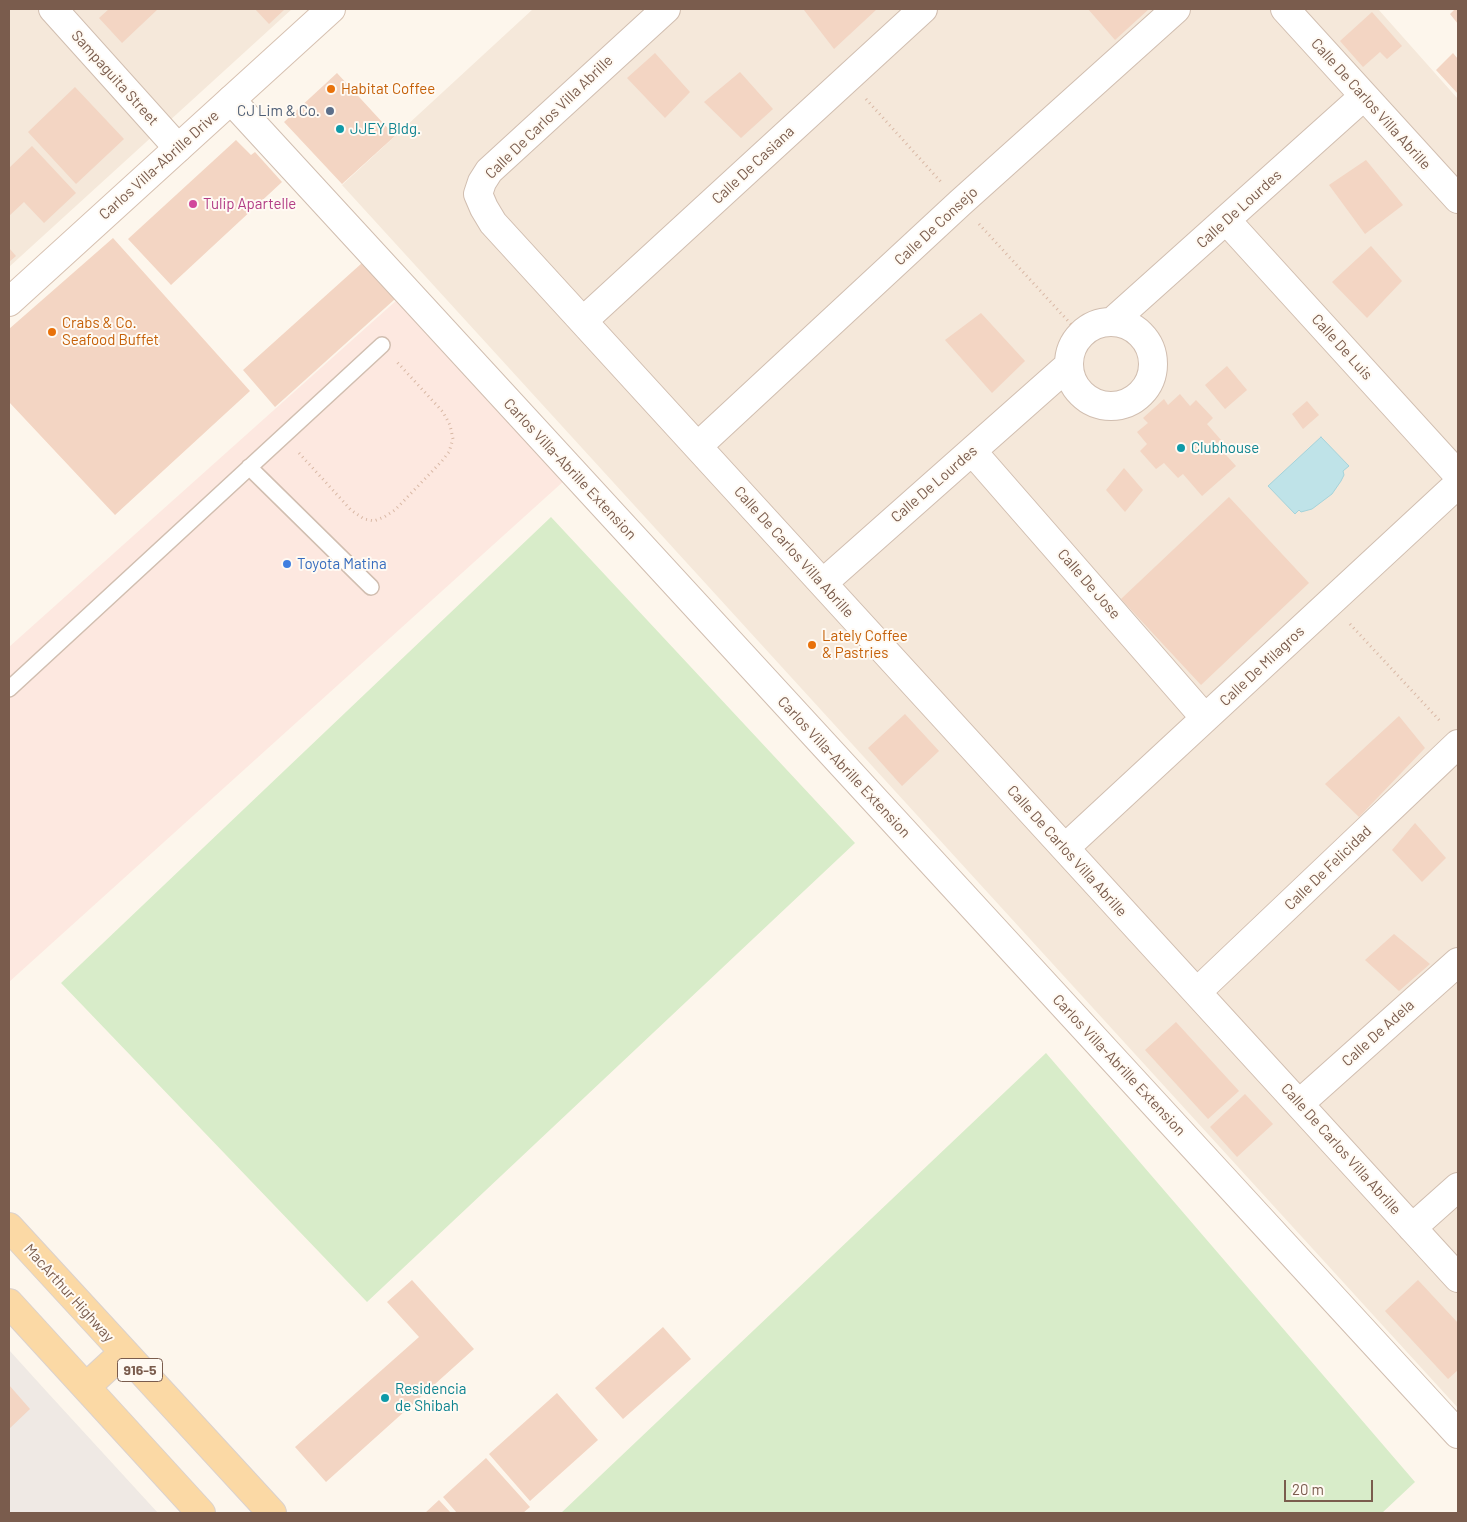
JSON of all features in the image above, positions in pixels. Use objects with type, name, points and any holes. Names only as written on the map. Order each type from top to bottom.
[{"type":"main road","name":"MacArthur Highway","points":[[9,1227],[272,1513]]},
{"type":"main road","points":[[9,1303],[201,1513]]},
{"type":"main road","points":[[86,1387],[124,1352]]},
{"type":"street","name":"Sampaguita Street","points":[[52,9],[178,148]]},
{"type":"street","name":"Carlos Villa-Abrille Drive","points":[[9,302],[331,9]]},
{"type":"street","name":"Calle De Carlos Villa Abrille","points":[[666,9],[489,171],[482,182],[478,194],[484,208],[493,222],[583,321],[1458,1278]]},
{"type":"street","name":"Calle De Casiana","points":[[583,321],[924,9]]},
{"type":"street","name":"Calle De Consejo","points":[[698,446],[960,203],[1176,9]]},
{"type":"street","name":"Calle De Carlos Villa Abrille","points":[[1285,9],[1458,199]]},
{"type":"street","name":"Calle De Lourdes","points":[[1113,321],[1364,96]]},
{"type":"street","name":"Carlos Villa-Abrille Extension","points":[[230,100],[1458,1434]]},
{"type":"street","name":"Calle De Luis","points":[[1226,220],[1458,475]]},
{"type":"street","points":[[1113,321],[1126,324],[1137,330],[1146,340],[1152,352],[1154,364],[1151,378],[1146,389],[1141,394],[1124,404],[1112,406],[1099,404],[1087,399],[1078,390],[1071,378],[1068,365],[1071,349],[1080,334],[1089,327],[1101,322],[1113,321]]},
{"type":"street","name":"Calle De Lourdes","points":[[822,583],[1068,365]]},
{"type":"street","name":"Calle De Jose","points":[[972,451],[1205,718]]},
{"type":"street","name":"Calle De Milagros","points":[[1066,848],[1458,484]]},
{"type":"street","name":"Calle De Felicidad","points":[[1197,992],[1451,735]]},
{"type":"street","name":"Calle De Adela","points":[[1299,1104],[1458,962]]},
{"type":"street","points":[[1412,1228],[1458,1187]]},
{"type":"lane","points":[[9,689],[382,345]]},
{"type":"lane","points":[[249,467],[371,587]]},
{"type":"path","points":[[283,436],[351,510],[364,519],[374,521],[395,510],[442,461],[449,452],[453,440],[450,425],[443,412],[382,345]]},
{"type":"path","points":[[1330,602],[1451,735]]},
{"type":"shaded area","points":[[9,9],[292,9],[9,267]]},
{"type":"shaded area","points":[[533,9],[1378,9],[1458,99],[1458,1408],[342,185]]},
{"type":"shaded area","name":"Toyota Matina","points":[[398,299],[565,480],[9,982],[9,647]]},
{"type":"shaded area","points":[[9,1350],[48,1393],[158,1513],[9,1513]]},
{"type":"green space","points":[[551,517],[855,843],[367,1302],[61,983]]},
{"type":"green space","points":[[1046,1053],[1415,1482],[1382,1513],[561,1513]]},
{"type":"water","points":[[1321,437],[1349,466],[1343,471],[1344,475],[1332,494],[1312,509],[1301,512],[1299,510],[1295,514],[1268,486]]},
{"type":"building","points":[[109,9],[158,9],[122,43],[99,18]]},
{"type":"building","points":[[255,9],[285,9],[269,24]]},
{"type":"building","points":[[805,9],[877,9],[834,49]]},
{"type":"building","points":[[1088,9],[1149,9],[1115,40]]},
{"type":"building","points":[[1455,9],[1458,9],[1458,24],[1450,14]]},
{"type":"building","points":[[1372,12],[1402,46],[1387,59],[1380,52],[1363,67],[1340,41]]},
{"type":"building","points":[[655,53],[690,92],[665,118],[627,78]]},
{"type":"building","points":[[1453,53],[1458,59],[1458,94],[1436,70]]},
{"type":"building","points":[[740,72],[773,109],[741,138],[704,102]]},
{"type":"building","name":"JJEY Bldg.","points":[[337,73],[395,136],[342,184],[284,122]]},
{"type":"building","points":[[75,87],[124,139],[76,184],[28,132]]},
{"type":"building","points":[[236,140],[251,155],[255,152],[282,182],[171,285],[128,239]]},
{"type":"building","points":[[32,146],[76,193],[44,223],[24,202],[9,216],[9,168]]},
{"type":"building","points":[[1366,160],[1403,205],[1365,234],[1329,185]]},
{"type":"building","points":[[113,238],[250,391],[115,515],[9,402],[9,329]]},
{"type":"building","points":[[1371,246],[1402,281],[1367,318],[1332,282]]},
{"type":"building","points":[[9,248],[16,256],[9,262]]},
{"type":"building","points":[[362,263],[395,299],[275,407],[243,370]]},
{"type":"building","points":[[981,313],[1025,361],[992,393],[945,340]]},
{"type":"building","points":[[1227,366],[1247,390],[1225,409],[1205,385]]},
{"type":"building","name":"Clubhouse","points":[[1180,394],[1190,406],[1196,400],[1213,418],[1207,424],[1221,440],[1216,444],[1236,466],[1202,496],[1183,474],[1178,478],[1164,463],[1156,469],[1140,451],[1147,444],[1137,432],[1148,423],[1143,418],[1164,399],[1168,405]]},
{"type":"building","points":[[1307,401],[1319,415],[1303,429],[1292,414]]},
{"type":"building","points":[[1124,468],[1143,490],[1125,512],[1106,490]]},
{"type":"building","points":[[1229,497],[1309,583],[1201,685],[1121,599]]},
{"type":"building","points":[[905,714],[939,751],[902,786],[868,748]]},
{"type":"building","points":[[1399,716],[1425,748],[1359,817],[1325,784]]},
{"type":"building","points":[[1415,823],[1446,858],[1422,882],[1392,850]]},
{"type":"building","points":[[1394,934],[1430,964],[1399,991],[1365,960]]},
{"type":"building","points":[[1176,1022],[1239,1091],[1208,1119],[1145,1050]]},
{"type":"building","points":[[1245,1094],[1273,1124],[1237,1157],[1210,1127]]},
{"type":"building","name":"Residencia de Shibah","points":[[412,1280],[474,1349],[326,1482],[295,1447],[419,1337],[387,1302]]},
{"type":"building","points":[[1418,1280],[1458,1323],[1458,1370],[1448,1379],[1385,1311]]},
{"type":"building","points":[[663,1327],[691,1359],[623,1419],[595,1388]]},
{"type":"building","points":[[9,1385],[30,1409],[9,1429]]},
{"type":"building","points":[[557,1393],[598,1440],[530,1501],[489,1454]]},
{"type":"building","points":[[486,1458],[530,1507],[523,1513],[457,1513],[443,1497]]},
{"type":"building","points":[[439,1500],[451,1513],[425,1513]]},
{"type":"place","name":"Habitat Coffee","points":[[331,89]]},
{"type":"place","name":"CJ Lim & Co.","points":[[330,111]]},
{"type":"place","name":"JJEY Bldg.","points":[[340,129]]},
{"type":"place","name":"Tulip Apartelle","points":[[193,204]]},
{"type":"place","name":"Crabs & Co. Seafood Buffet","points":[[52,332]]},
{"type":"place","name":"Clubhouse","points":[[1181,448]]},
{"type":"place","name":"Toyota Matina","points":[[287,564]]},
{"type":"place","name":"Lately Coffee & Pastries","points":[[812,645]]},
{"type":"place","name":"Residencia de Shibah","points":[[385,1398]]}]
